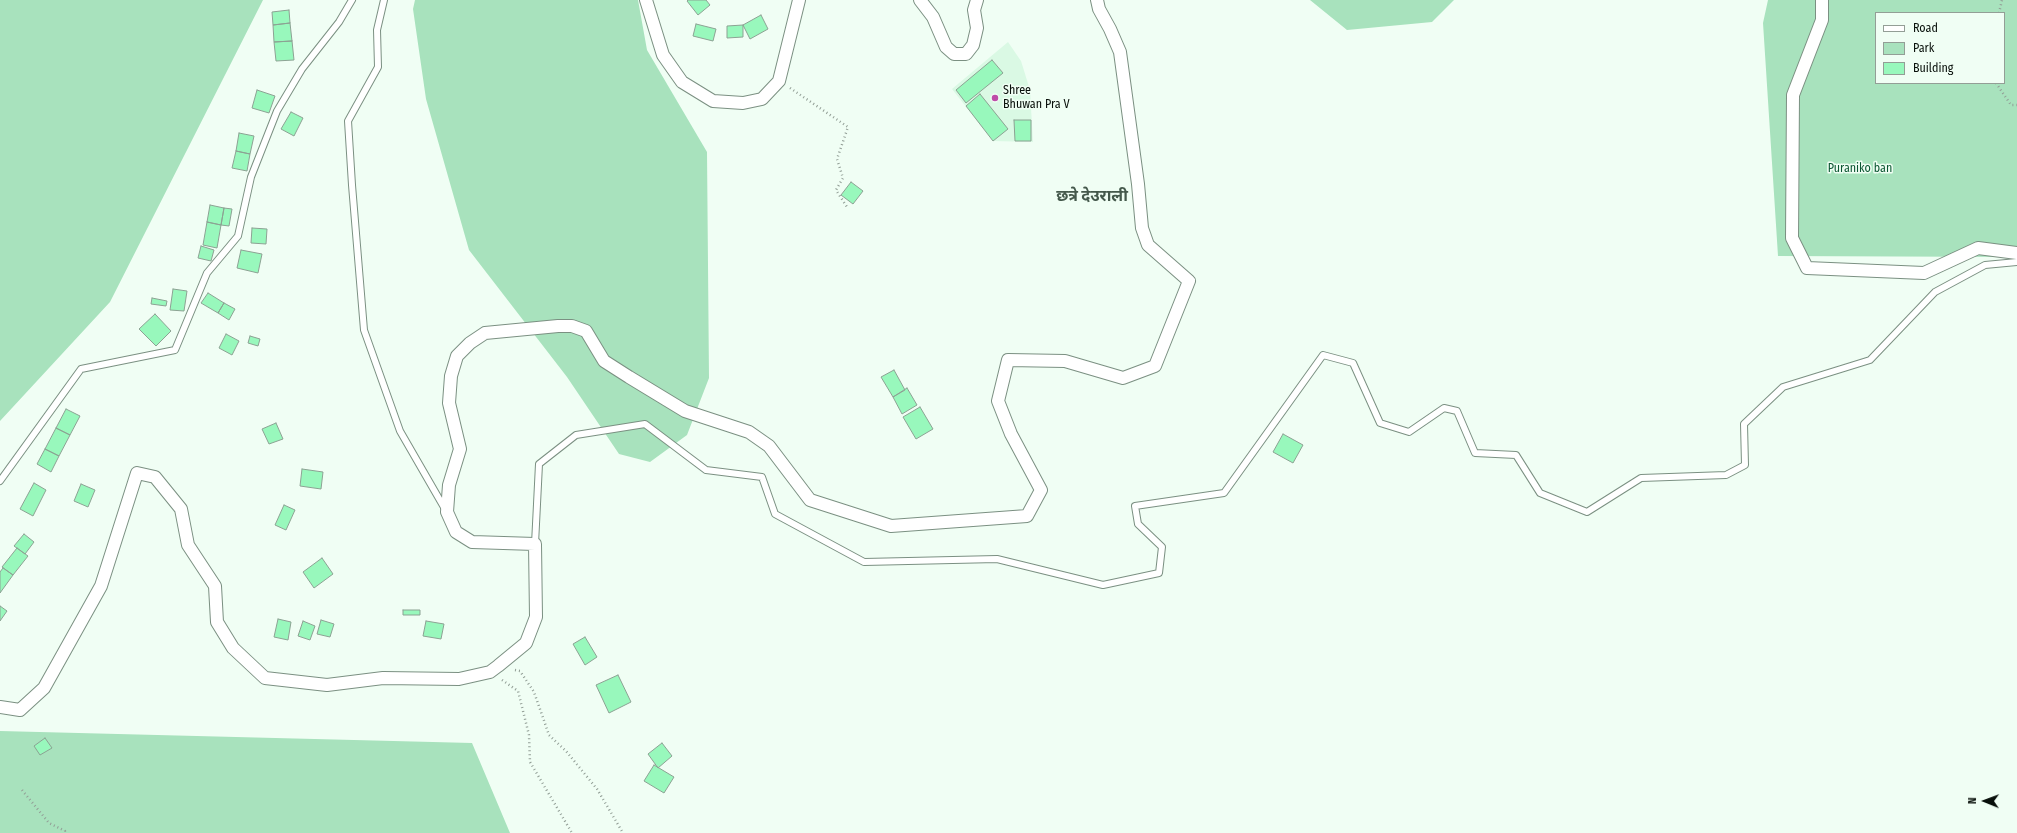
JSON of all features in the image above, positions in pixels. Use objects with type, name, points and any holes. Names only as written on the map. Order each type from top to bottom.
[{"type":"street","points":[[646,0],[663,55],[682,82],[713,101],[743,103],[762,99],[779,81],[799,0]]},
{"type":"street","points":[[920,0],[934,17],[946,47],[954,54],[966,54],[973,45],[977,28],[974,10],[977,0]]},
{"type":"street","points":[[0,707],[20,710],[44,688],[101,586],[137,473],[155,477],[181,509],[188,545],[215,586],[217,622],[233,648],[265,678],[327,685],[383,678],[459,679],[494,669],[526,643],[536,617],[535,544],[472,542],[456,532],[447,512],[449,485],[460,449],[449,403],[450,376],[457,356],[470,343],[485,333],[572,326],[586,331],[604,361],[635,381],[685,411],[749,432],[769,446],[810,500],[891,526],[1026,516],[1041,490],[1012,434],[998,402],[1008,360],[1065,361],[1123,378],[1155,366],[1189,281],[1148,245],[1142,228],[1138,184],[1120,52],[1099,9],[1097,0]]},
{"type":"street","points":[[1822,0],[1822,20],[1793,95],[1792,238],[1807,268],[1924,274],[1978,248],[2017,253]]},
{"type":"lane","points":[[0,481],[81,369],[175,350],[207,273],[238,236],[250,177],[277,111],[302,69],[339,22],[352,0]]},
{"type":"lane","points":[[384,0],[378,30],[378,67],[348,121],[364,330],[400,431],[447,512]]},
{"type":"lane","points":[[535,544],[539,464],[576,435],[645,424],[706,470],[762,477],[775,514],[864,562],[997,559],[1103,585],[1159,573],[1162,547],[1138,524],[1135,506],[1224,493],[1323,355],[1353,363],[1380,423],[1409,432],[1444,408],[1457,411],[1475,453],[1516,455],[1540,493],[1587,512],[1641,478],[1726,475],[1745,465],[1744,424],[1783,388],[1870,360],[1935,292],[1985,265],[2017,262]]},
{"type":"path","points":[[1999,12],[2002,0]]},
{"type":"path","points":[[779,81],[848,127],[837,159],[843,178],[836,190],[847,207]]},
{"type":"path","points":[[1997,84],[2011,105],[2017,105]]},
{"type":"path","points":[[494,669],[518,691],[530,735],[530,762],[572,833]]},
{"type":"path","points":[[494,669],[520,671],[534,692],[549,735],[566,751],[597,789],[623,833]]},
{"type":"path","points":[[22,790],[49,823],[65,831],[64,833]]},
{"type":"shaded area","name":"Shree Bhuwan Pra V","points":[[1008,42],[1021,61],[1030,90],[1033,142],[993,141],[952,89]]},
{"type":"green space","points":[[0,0],[263,0],[110,302],[0,421]]},
{"type":"green space","points":[[415,0],[638,0],[647,50],[707,152],[709,378],[687,435],[650,462],[619,454],[567,377],[469,250],[426,99],[413,9]]},
{"type":"green space","points":[[1310,0],[1454,0],[1432,22],[1347,30]]},
{"type":"green space","name":"Puraniko ban","points":[[1768,0],[2017,0],[2017,257],[1778,256],[1763,23]]},
{"type":"green space","points":[[0,731],[472,743],[510,833],[0,833]]},
{"type":"building","points":[[706,0],[710,5],[698,15],[687,1]]},
{"type":"building","points":[[289,10],[290,23],[273,25],[272,12]]},
{"type":"building","points":[[761,15],[768,29],[750,39],[743,25]]},
{"type":"building","points":[[290,23],[292,41],[274,42],[273,25]]},
{"type":"building","points":[[696,24],[716,29],[713,41],[693,36]]},
{"type":"building","points":[[743,25],[743,37],[727,38],[727,26]]},
{"type":"building","points":[[292,41],[294,60],[276,61],[274,42]]},
{"type":"building","points":[[992,60],[1003,73],[966,103],[956,90]]},
{"type":"building","points":[[257,90],[275,96],[269,113],[252,108]]},
{"type":"building","points":[[980,94],[1008,129],[993,141],[966,106]]},
{"type":"building","points":[[291,112],[303,118],[294,136],[281,129]]},
{"type":"building","points":[[1014,120],[1031,120],[1031,141],[1015,141]]},
{"type":"building","points":[[239,133],[254,136],[250,154],[236,151]]},
{"type":"building","points":[[236,151],[250,154],[247,171],[232,168]]},
{"type":"building","points":[[851,182],[863,191],[853,204],[841,195]]},
{"type":"building","points":[[210,205],[224,208],[221,225],[207,222]]},
{"type":"building","points":[[224,208],[232,209],[229,226],[221,225]]},
{"type":"building","points":[[207,222],[221,225],[217,248],[203,245]]},
{"type":"building","points":[[252,228],[267,229],[266,244],[251,243]]},
{"type":"building","points":[[201,246],[214,250],[211,261],[198,258]]},
{"type":"building","points":[[241,250],[262,254],[258,273],[237,268]]},
{"type":"building","points":[[173,289],[187,291],[184,311],[170,310]]},
{"type":"building","points":[[208,293],[224,303],[218,313],[201,303]]},
{"type":"building","points":[[152,298],[167,301],[166,306],[151,304]]},
{"type":"building","points":[[224,303],[235,309],[229,320],[218,313]]},
{"type":"building","points":[[155,314],[171,331],[156,346],[139,329]]},
{"type":"building","points":[[226,334],[239,341],[232,355],[219,348]]},
{"type":"building","points":[[250,336],[260,339],[258,346],[248,343]]},
{"type":"building","points":[[894,370],[905,390],[893,397],[881,377]]},
{"type":"building","points":[[907,388],[917,405],[902,414],[893,397]]},
{"type":"building","points":[[920,407],[933,429],[916,439],[903,417]]},
{"type":"building","points":[[66,409],[80,416],[70,435],[56,428]]},
{"type":"building","points":[[276,423],[283,439],[269,444],[262,429]]},
{"type":"building","points":[[56,428],[70,435],[59,456],[45,449]]},
{"type":"building","points":[[1283,434],[1303,445],[1293,463],[1273,452]]},
{"type":"building","points":[[45,449],[59,456],[51,472],[37,464]]},
{"type":"building","points":[[302,469],[323,472],[321,489],[300,486]]},
{"type":"building","points":[[34,483],[46,490],[33,516],[20,509]]},
{"type":"building","points":[[81,484],[95,490],[88,507],[74,501]]},
{"type":"building","points":[[284,505],[295,510],[286,530],[275,525]]},
{"type":"building","points":[[24,534],[34,542],[25,554],[14,546]]},
{"type":"building","points":[[17,548],[28,556],[13,575],[2,567]]},
{"type":"building","points":[[322,558],[333,574],[314,588],[303,572]]},
{"type":"building","points":[[3,568],[13,575],[0,593],[0,572]]},
{"type":"building","points":[[0,606],[7,611],[0,621]]},
{"type":"building","points":[[403,610],[420,610],[420,615],[403,615]]},
{"type":"building","points":[[278,619],[291,622],[288,640],[274,637]]},
{"type":"building","points":[[321,620],[334,624],[330,637],[317,634]]},
{"type":"building","points":[[303,621],[315,626],[310,640],[298,636]]},
{"type":"building","points":[[426,621],[444,624],[441,639],[423,636]]},
{"type":"building","points":[[585,637],[597,657],[585,665],[573,644]]},
{"type":"building","points":[[618,675],[631,702],[609,713],[596,685]]},
{"type":"building","points":[[45,738],[52,748],[40,755],[34,746]]},
{"type":"building","points":[[662,743],[672,756],[658,768],[648,754]]},
{"type":"building","points":[[654,765],[674,777],[664,793],[644,781]]},
{"type":"place","name":"Shree Bhuwan Pra V","points":[[995,98]]},
{"type":"district","name":"छत्रे देउराली","points":[[1092,197]]}]
